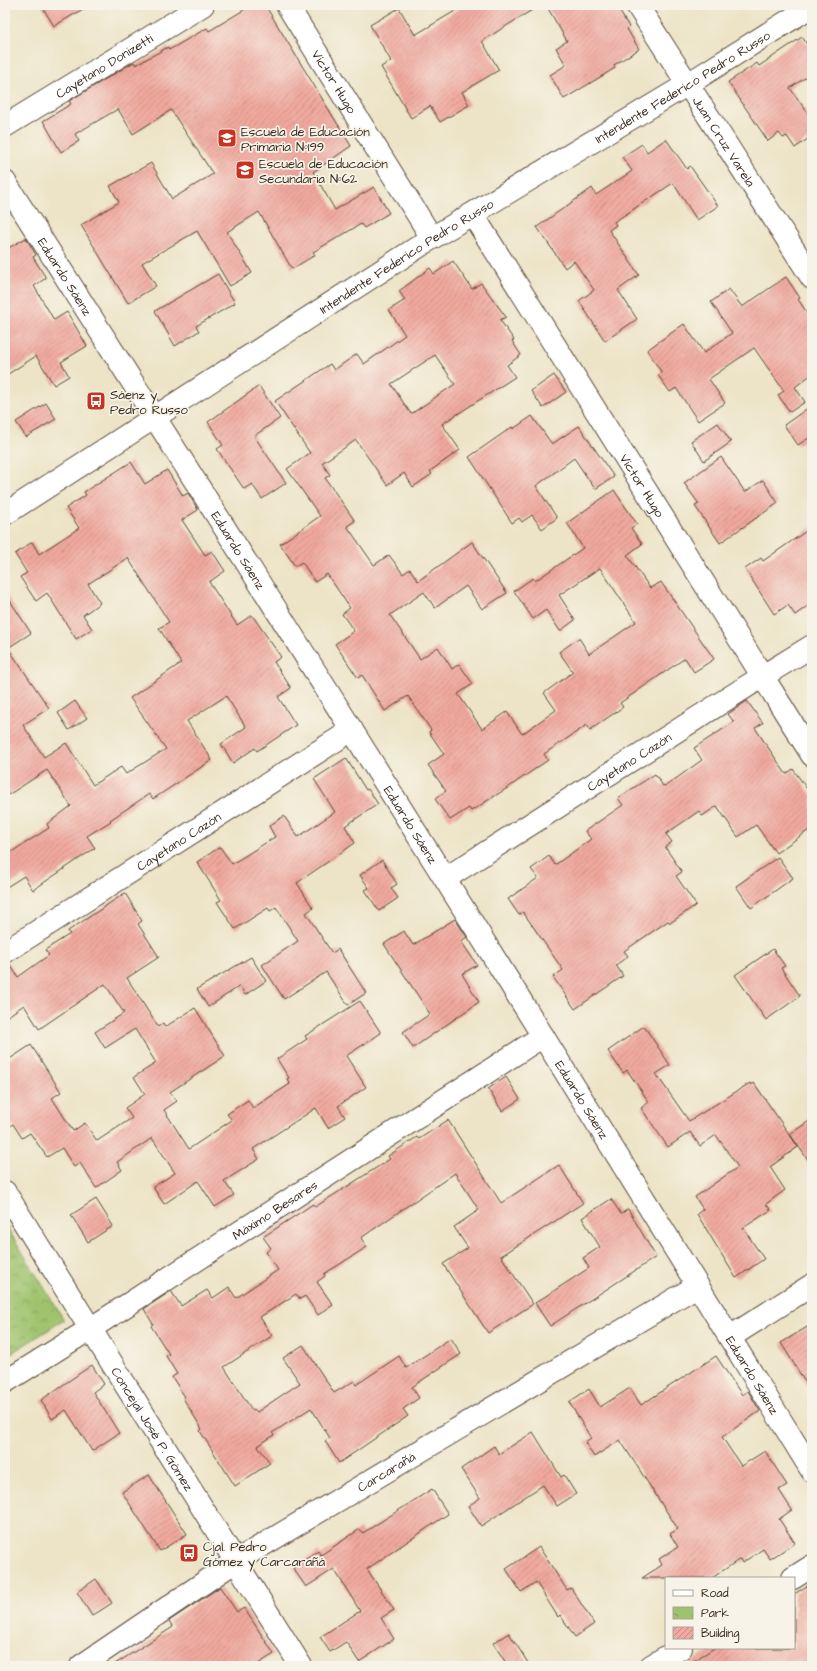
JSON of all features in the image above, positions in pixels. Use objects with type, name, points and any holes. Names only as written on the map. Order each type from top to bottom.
[{"type":"street","name":"Cayetano Donizetti","points":[[5,126],[203,5]]},
{"type":"street","name":"Víctor Hugo","points":[[287,5],[432,238]]},
{"type":"street","name":"Juan Cruz Varela","points":[[637,5],[812,278]]},
{"type":"street","name":"Intendente Federico Pedro Russo","points":[[5,514],[432,238],[473,215],[688,84],[812,6]]},
{"type":"street","name":"Eduardo Sáenz","points":[[5,182],[156,417],[446,878],[812,1471]]},
{"type":"street","name":"Víctor Hugo","points":[[473,215],[812,755]]},
{"type":"street","name":"Cayetano Cazón","points":[[446,878],[762,676],[812,646]]},
{"type":"street","name":"Cayetano Cazón","points":[[5,952],[352,730]]},
{"type":"street","name":"Máximo Besares","points":[[5,1382],[90,1329],[543,1036]]},
{"type":"street","name":"Concejal José P. Gómez","points":[[5,1192],[301,1666]]},
{"type":"street","points":[[730,1337],[812,1285]]},
{"type":"street","name":"Carcarañá","points":[[81,1666],[236,1561],[697,1286]]},
{"type":"street","points":[[795,1577],[812,1566]]},
{"type":"street","points":[[651,1666],[679,1649]]},
{"type":"green space","points":[[5,1224],[64,1320],[5,1357]]},
{"type":"building","points":[[41,5],[90,5],[54,26]]},
{"type":"building","points":[[252,5],[265,5],[351,146],[313,172],[335,210],[374,187],[389,213],[364,228],[361,224],[313,252],[315,255],[292,269],[259,212],[227,232],[252,273],[230,286],[197,231],[142,263],[156,286],[128,303],[81,225],[119,202],[110,186],[151,163],[172,199],[213,174],[171,110],[133,134],[118,109],[75,134],[79,141],[61,152],[43,121],[71,104],[69,101],[134,62],[136,65],[168,47],[169,50],[207,28],[209,31]]},
{"type":"building","points":[[465,5],[540,5],[482,41],[499,70],[462,92],[469,105],[440,122],[430,106],[411,118],[381,67],[391,61],[370,25],[399,8],[415,35]]},
{"type":"building","points":[[546,5],[616,5],[629,27],[627,29],[639,49],[614,65],[615,68],[564,99],[550,75],[566,65],[556,48],[567,41]]},
{"type":"building","points":[[802,37],[812,51],[812,73],[790,88],[812,119],[812,136],[795,148],[787,136],[783,138],[779,133],[768,141],[728,82],[757,63],[759,66]]},
{"type":"building","points":[[666,139],[687,169],[690,166],[718,206],[697,220],[673,183],[614,222],[616,225],[609,230],[639,275],[618,290],[637,319],[605,341],[579,301],[594,290],[574,261],[565,268],[537,227],[592,188],[596,195],[632,171],[622,157],[642,144],[647,152]]},
{"type":"building","points":[[26,238],[36,255],[33,257],[46,278],[34,286],[54,320],[67,312],[87,346],[61,362],[69,376],[54,385],[36,356],[5,376],[5,250]]},
{"type":"building","points":[[453,261],[472,289],[481,283],[506,317],[500,320],[514,340],[512,341],[521,355],[507,365],[515,377],[442,424],[460,450],[430,471],[432,474],[413,487],[404,473],[387,485],[356,440],[322,463],[330,475],[325,478],[355,521],[347,526],[374,565],[389,555],[403,574],[410,569],[418,581],[472,542],[507,593],[482,609],[466,586],[435,608],[424,592],[390,615],[420,659],[438,647],[452,669],[459,664],[473,684],[458,694],[482,729],[507,712],[522,734],[556,710],[544,693],[573,672],[559,652],[579,638],[589,654],[636,622],[600,568],[559,595],[575,620],[560,631],[546,610],[533,619],[514,591],[533,578],[535,581],[583,548],[567,523],[614,490],[637,524],[631,528],[642,544],[627,555],[650,588],[661,582],[714,659],[694,672],[685,658],[620,703],[623,707],[590,730],[587,725],[544,754],[548,760],[509,787],[471,811],[469,808],[450,820],[435,799],[446,791],[428,765],[444,754],[429,732],[431,730],[408,696],[385,711],[362,675],[358,678],[335,644],[354,631],[342,614],[350,608],[327,574],[315,582],[302,562],[295,566],[280,544],[320,516],[287,469],[310,453],[275,401],[330,364],[334,370],[357,354],[364,364],[405,335],[389,310],[405,300],[399,291],[430,268],[434,274]],"holes":[[[435,355],[455,384],[411,414],[391,384]]]},
{"type":"building","points":[[218,274],[235,303],[196,326],[199,331],[175,346],[155,311]]},
{"type":"building","points":[[786,277],[800,298],[798,299],[812,321],[812,374],[795,387],[805,402],[790,412],[778,395],[784,391],[754,348],[709,379],[725,403],[698,421],[676,388],[670,392],[658,375],[662,373],[647,350],[684,324],[704,353],[732,333],[711,302],[729,289],[742,307]]},
{"type":"building","points":[[554,375],[566,392],[543,408],[531,391]]},
{"type":"building","points":[[259,386],[280,418],[254,436],[286,483],[262,499],[252,484],[244,489],[217,449],[223,445],[208,422]]},
{"type":"building","points":[[46,403],[56,419],[26,437],[16,422]]},
{"type":"building","points":[[812,405],[812,436],[798,445],[784,425]]},
{"type":"building","points":[[532,416],[552,444],[579,426],[614,477],[595,489],[574,458],[536,486],[557,518],[542,529],[532,515],[522,522],[519,518],[512,523],[469,457],[512,427],[513,429]]},
{"type":"building","points":[[718,423],[731,442],[704,461],[691,441]]},
{"type":"building","points":[[721,457],[745,492],[763,480],[778,503],[720,543],[695,506],[699,504],[684,483]]},
{"type":"building","points":[[131,462],[145,484],[167,470],[183,496],[188,493],[198,510],[182,520],[205,555],[212,551],[225,571],[209,582],[237,625],[252,615],[281,657],[274,662],[291,688],[278,697],[296,725],[257,751],[255,748],[233,763],[221,744],[246,727],[226,696],[187,721],[212,760],[153,799],[149,794],[87,836],[95,848],[33,890],[24,876],[5,888],[5,856],[49,828],[47,824],[71,806],[47,770],[5,797],[5,593],[31,633],[8,648],[49,708],[23,725],[44,757],[66,743],[93,785],[121,767],[126,774],[166,749],[130,698],[181,663],[159,628],[169,622],[128,558],[88,584],[100,603],[83,615],[92,629],[76,639],[47,593],[36,601],[20,577],[27,573],[15,554],[32,542],[39,554],[79,528],[66,508],[86,495],[84,492]]},
{"type":"building","points":[[812,527],[812,603],[795,615],[788,605],[774,614],[745,569],[761,558],[763,561]]},
{"type":"building","points":[[75,701],[87,718],[69,730],[58,713]]},
{"type":"building","points":[[747,701],[763,723],[755,728],[786,774],[793,769],[812,796],[812,828],[776,853],[756,825],[738,837],[717,806],[702,816],[699,811],[666,834],[672,842],[665,847],[682,872],[676,876],[696,905],[670,923],[668,921],[624,951],[628,956],[616,965],[623,976],[575,1009],[553,977],[563,970],[523,912],[519,915],[508,899],[538,878],[531,869],[549,856],[555,865],[591,839],[585,831],[623,805],[618,798],[655,774],[663,786],[667,785],[702,760],[694,748],[734,722],[728,714]]},
{"type":"building","points":[[346,758],[366,790],[368,789],[378,804],[345,826],[355,843],[297,883],[313,908],[306,913],[332,953],[338,949],[366,993],[348,1005],[326,972],[284,999],[262,965],[298,941],[276,907],[270,911],[268,908],[235,929],[217,902],[221,900],[197,862],[220,847],[232,864],[275,837],[269,826],[284,816],[298,837],[335,812],[314,779]]},
{"type":"building","points":[[778,857],[793,878],[751,908],[736,886]]},
{"type":"building","points":[[382,860],[397,884],[391,888],[398,898],[379,911],[365,890],[369,888],[360,875]]},
{"type":"building","points":[[125,893],[142,921],[138,924],[159,957],[127,978],[158,1027],[163,1023],[165,1027],[195,1008],[225,1056],[170,1092],[177,1101],[164,1110],[189,1149],[232,1120],[227,1114],[248,1100],[253,1108],[290,1084],[287,1079],[289,1078],[277,1059],[307,1039],[305,1036],[360,1001],[381,1033],[346,1056],[366,1087],[338,1106],[345,1117],[328,1128],[316,1108],[253,1149],[259,1159],[224,1181],[234,1195],[215,1207],[198,1181],[164,1204],[153,1187],[175,1173],[152,1138],[117,1162],[122,1170],[96,1188],[80,1163],[74,1167],[62,1148],[47,1157],[30,1133],[22,1138],[13,1124],[5,1129],[5,1062],[31,1045],[61,1092],[52,1098],[73,1131],[85,1123],[97,1141],[132,1118],[125,1108],[145,1094],[134,1077],[156,1063],[135,1029],[105,1048],[95,1032],[124,1013],[105,984],[39,1029],[24,1005],[5,1018],[5,964],[9,963],[18,977],[49,955],[45,950],[70,934],[68,931]]},
{"type":"building","points":[[455,919],[467,937],[461,941],[477,965],[462,974],[479,1002],[413,1048],[403,1032],[430,1014],[384,944],[404,931],[413,945]]},
{"type":"building","points":[[773,949],[785,966],[781,968],[800,996],[766,1020],[735,975]]},
{"type":"building","points":[[251,957],[266,981],[245,995],[240,986],[208,1007],[197,989]]},
{"type":"building","points":[[644,1026],[670,1065],[656,1074],[689,1121],[750,1083],[751,1085],[754,1083],[798,1147],[770,1167],[785,1190],[766,1204],[771,1210],[743,1228],[764,1259],[736,1278],[697,1214],[703,1209],[695,1197],[738,1167],[716,1135],[700,1146],[690,1132],[668,1147],[641,1108],[649,1102],[627,1070],[623,1073],[608,1051]]},
{"type":"building","points":[[506,1077],[520,1099],[502,1111],[488,1089]]},
{"type":"building","points":[[812,1119],[812,1166],[790,1134]]},
{"type":"building","points":[[448,1120],[501,1203],[559,1165],[583,1203],[501,1256],[533,1304],[488,1333],[443,1264],[468,1248],[454,1227],[479,1210],[455,1173],[361,1238],[367,1247],[324,1274],[325,1276],[317,1282],[333,1305],[318,1315],[305,1296],[300,1299],[296,1294],[260,1317],[272,1336],[224,1367],[252,1410],[254,1409],[257,1412],[300,1383],[283,1358],[303,1345],[334,1393],[354,1381],[356,1385],[399,1356],[406,1368],[451,1338],[461,1354],[412,1387],[419,1398],[403,1409],[408,1416],[339,1463],[325,1441],[330,1438],[311,1408],[272,1433],[274,1435],[258,1446],[270,1463],[235,1486],[200,1431],[202,1429],[183,1398],[185,1397],[172,1377],[177,1374],[166,1356],[169,1354],[151,1326],[153,1324],[144,1309],[171,1291],[181,1306],[207,1290],[213,1298],[229,1287],[236,1298],[278,1270],[266,1252],[271,1248],[263,1237],[313,1204],[315,1207],[390,1159],[388,1156],[417,1137],[419,1139]]},
{"type":"building","points":[[96,1199],[113,1226],[88,1242],[71,1215]]},
{"type":"building","points":[[611,1199],[621,1214],[628,1209],[656,1257],[550,1326],[535,1303],[589,1268],[583,1258],[600,1247],[582,1218]]},
{"type":"building","points":[[812,1324],[812,1393],[781,1343]]},
{"type":"building","points":[[716,1356],[742,1395],[748,1391],[760,1411],[722,1437],[741,1466],[765,1451],[787,1485],[779,1490],[792,1510],[779,1519],[795,1543],[770,1559],[763,1549],[742,1563],[740,1559],[713,1577],[642,1578],[662,1565],[659,1559],[678,1547],[670,1534],[678,1529],[620,1440],[594,1457],[585,1442],[591,1438],[569,1402],[589,1389],[600,1407],[630,1388],[641,1405]]},
{"type":"building","points":[[92,1365],[104,1384],[93,1392],[119,1433],[92,1451],[66,1410],[52,1419],[41,1400]]},
{"type":"building","points":[[533,1432],[561,1477],[564,1475],[576,1494],[557,1506],[543,1485],[481,1526],[468,1506],[480,1498],[461,1469],[494,1446],[499,1454]]},
{"type":"building","points":[[149,1475],[187,1534],[160,1551],[122,1492]]},
{"type":"building","points":[[432,1489],[448,1514],[367,1569],[394,1610],[381,1618],[394,1639],[359,1662],[346,1642],[330,1652],[320,1637],[360,1611],[334,1569],[306,1587],[293,1568],[318,1551],[321,1555],[360,1529],[363,1533]]},
{"type":"building","points":[[539,1547],[567,1590],[571,1588],[594,1624],[575,1637],[560,1615],[558,1617],[536,1582],[521,1592],[506,1569]]},
{"type":"building","points":[[96,1579],[112,1603],[92,1616],[77,1592]]},
{"type":"building","points":[[812,1583],[812,1666],[686,1666],[712,1649],[795,1649],[795,1593]]},
{"type":"building","points":[[220,1587],[237,1612],[244,1608],[274,1654],[255,1666],[112,1666],[173,1627],[169,1621]]},
{"type":"building","points":[[509,1633],[530,1666],[508,1666],[493,1643]]},
{"type":"place","name":"Escuela de Educación Primaria Nº199","points":[[227,138]]},
{"type":"place","name":"Escuela de Educación Secundaria Nº62","points":[[245,170]]},
{"type":"place","name":"Sáenz y Pedro Russo","points":[[96,401]]},
{"type":"place","name":"Cjal. Pedro Gómez y Carcarañá","points":[[189,1553]]}]
